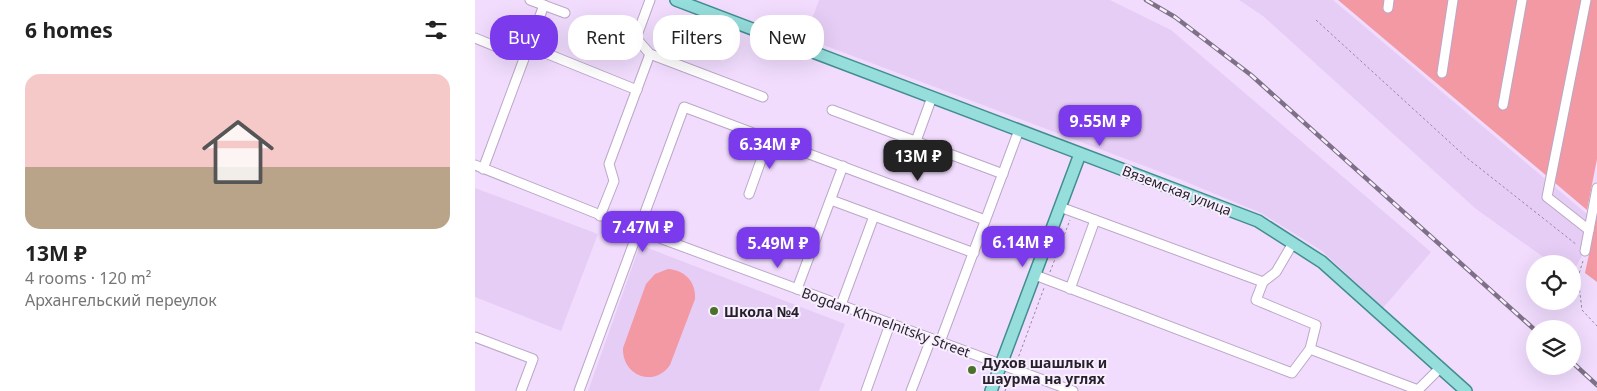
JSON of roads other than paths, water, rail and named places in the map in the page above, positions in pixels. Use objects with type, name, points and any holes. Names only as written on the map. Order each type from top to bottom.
[{"type":"main road","name":"Вяземская улица","points":[[676,0],[1258,221],[1322,262],[1466,391]]},
{"type":"main road","points":[[991,391],[1080,154]]},
{"type":"street","points":[[530,0],[565,13]]},
{"type":"street","points":[[650,0],[636,38],[650,54],[763,97]]},
{"type":"street","points":[[1442,73],[1453,0]]},
{"type":"street","points":[[1503,105],[1522,0]]},
{"type":"street","points":[[1586,0],[1547,197],[1589,230]]},
{"type":"street","points":[[540,15],[544,5]]},
{"type":"street","points":[[475,38],[490,44]]},
{"type":"street","points":[[600,216],[614,180],[609,164],[650,54]]},
{"type":"street","points":[[558,58],[637,90]]},
{"type":"street","points":[[479,167],[523,60]]},
{"type":"street","points":[[916,141],[932,97]]},
{"type":"street","points":[[579,391],[684,107],[985,220]]},
{"type":"street","points":[[832,110],[1003,174]]},
{"type":"street","points":[[911,391],[936,340],[973,252],[1019,130]]},
{"type":"street","points":[[749,194],[769,138]]},
{"type":"street","points":[[797,289],[843,166]]},
{"type":"street","name":"Bogdan Khmelnitsky Street","points":[[479,167],[600,216],[1073,391]]},
{"type":"street","points":[[1585,251],[1597,188]]},
{"type":"street","points":[[831,200],[973,252]]},
{"type":"street","points":[[1060,207],[1263,282]]},
{"type":"street","points":[[841,305],[874,216]]},
{"type":"street","points":[[1070,289],[1095,220]]},
{"type":"street","points":[[1035,275],[1292,373],[1310,349],[1316,325],[1256,300],[1263,282],[1276,272],[1293,243]]},
{"type":"street","points":[[866,391],[891,324]]},
{"type":"street","points":[[475,337],[533,359],[521,391]]},
{"type":"street","points":[[1310,349],[1417,391],[1441,368]]},
{"type":"railway","points":[[1146,0],[1175,17],[1251,75],[1526,322]]},
{"type":"railway","points":[[1581,370],[1597,385]]},
{"type":"place","name":"Школа №4","points":[[714,311]]},
{"type":"place","name":"Духов шашлык и шаурма на углях","points":[[972,370]]}]
